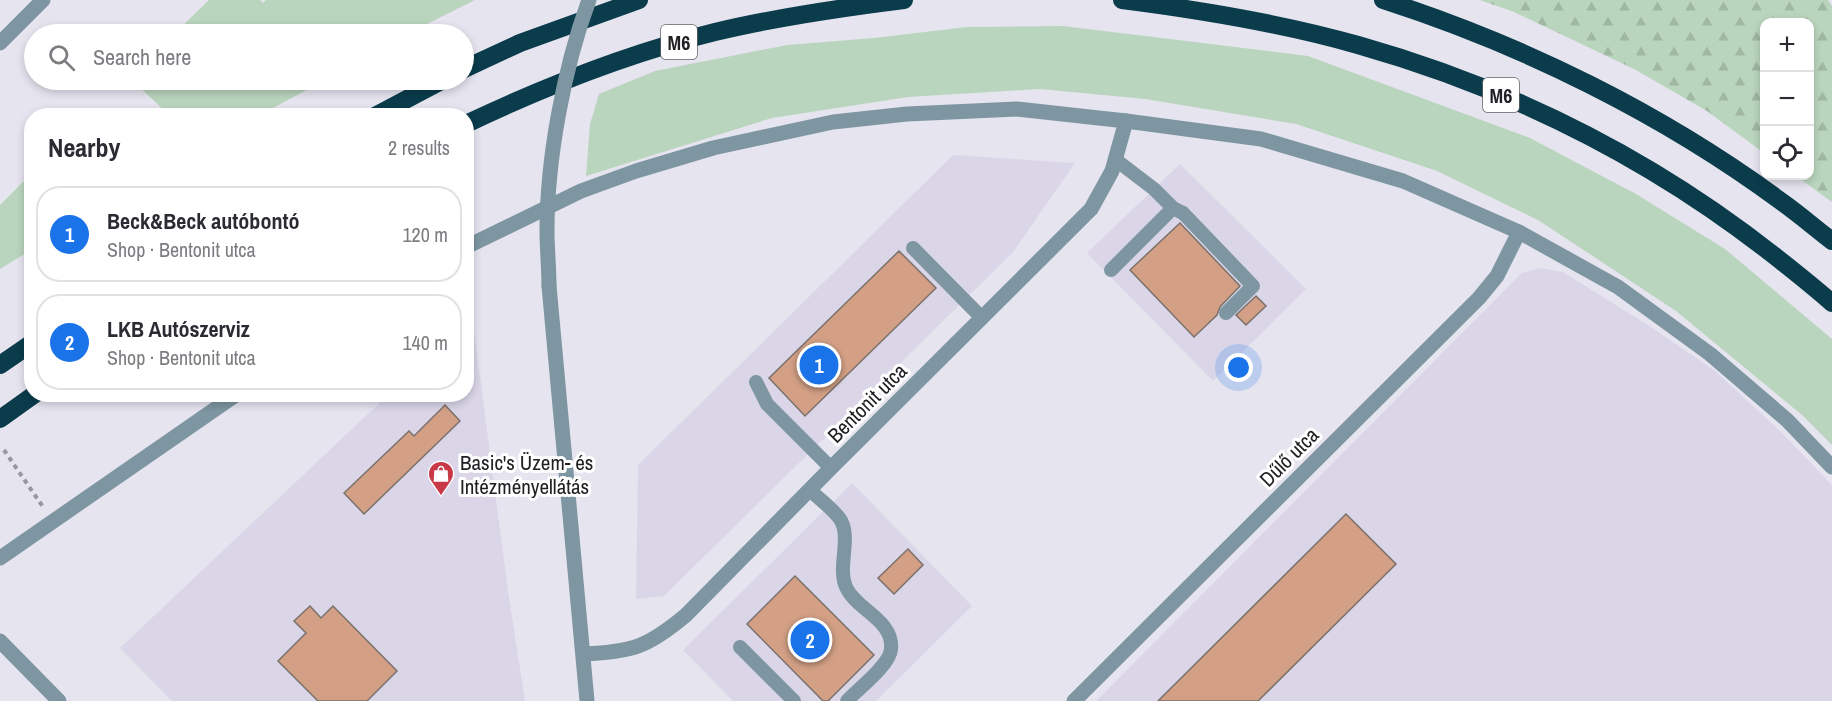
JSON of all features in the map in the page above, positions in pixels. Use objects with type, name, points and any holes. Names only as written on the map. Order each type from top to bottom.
[{"type":"highway","points":[[474,64],[520,43],[639,0]]},
{"type":"highway","name":"M6","points":[[474,120],[560,83],[663,46],[713,32],[760,22],[904,0]]},
{"type":"highway","name":"M6","points":[[1122,0],[1287,27],[1431,68],[1502,95],[1626,155],[1694,197],[1755,241],[1832,303]]},
{"type":"highway","name":"M6","points":[[1383,0],[1442,19],[1508,46],[1644,114],[1719,159],[1781,201],[1832,241]]},
{"type":"highway","points":[[390,108],[424,90]]},
{"type":"highway","points":[[0,365],[24,348]]},
{"type":"highway","points":[[0,419],[24,402]]},
{"type":"street","points":[[0,43],[43,0]]},
{"type":"street","points":[[587,701],[549,286],[547,230],[551,172],[558,122],[569,69],[589,0]]},
{"type":"street","points":[[474,243],[581,191],[636,171],[713,148],[833,122],[907,114],[1017,110],[1126,121],[1261,139],[1403,181],[1519,232],[1617,286],[1710,354],[1787,420],[1832,467]]},
{"type":"street","name":"Bentonit utca","points":[[584,654],[635,648],[665,633],[686,615],[1090,209],[1112,171],[1126,121]]},
{"type":"street","name":"Dűlő utca","points":[[1074,701],[1479,298],[1497,276],[1519,232]]},
{"type":"street","points":[[0,558],[225,402]]},
{"type":"street","points":[[0,641],[59,701]]},
{"type":"lane","points":[[1116,160],[1154,189],[1173,208],[1183,213],[1253,286],[1226,313]]},
{"type":"lane","points":[[1111,270],[1173,208]]},
{"type":"lane","points":[[913,248],[982,318]]},
{"type":"lane","points":[[756,382],[767,404],[831,468]]},
{"type":"lane","points":[[810,490],[840,519],[844,531],[843,578],[846,589],[885,627],[890,637],[891,649],[888,658],[847,701]]},
{"type":"lane","points":[[740,647],[794,701]]},
{"type":"path","points":[[4,450],[45,509],[37,514]]},
{"type":"shaded area","points":[[953,155],[1075,163],[1013,252],[664,596],[636,599],[638,465]]},
{"type":"shaded area","points":[[1180,164],[1306,289],[1213,381],[1087,253]]},
{"type":"shaded area","points":[[1540,268],[1563,272],[1648,325],[1715,371],[1781,432],[1832,485],[1832,701],[1096,701],[1522,273]]},
{"type":"shaded area","points":[[474,330],[508,591],[525,701],[172,701],[120,648],[381,402],[474,402]]},
{"type":"shaded area","points":[[852,483],[972,606],[876,701],[733,701],[683,650]]},
{"type":"green space","points":[[209,0],[260,0],[263,3],[266,0],[475,0],[427,24],[184,24]]},
{"type":"green space","points":[[1480,0],[1828,0],[1832,6],[1832,202],[1802,180],[1814,180],[1814,18],[1760,18],[1760,150],[1707,111],[1634,69],[1514,12]]},
{"type":"green space","points":[[1063,26],[1308,56],[1530,138],[1636,194],[1725,249],[1832,339],[1832,445],[1802,415],[1676,311],[1538,220],[1437,171],[1296,124],[1145,99],[1040,89],[908,97],[772,118],[586,176],[590,124],[599,94],[655,71],[787,45],[967,27]]},
{"type":"green space","points":[[143,90],[306,90],[273,108],[162,108]]},
{"type":"green space","points":[[24,181],[24,254],[0,269],[0,205]]},
{"type":"building","points":[[1180,223],[1240,286],[1220,307],[1217,315],[1194,337],[1130,270]]},
{"type":"building","points":[[899,251],[936,288],[805,416],[769,378]]},
{"type":"building","points":[[1256,296],[1266,306],[1246,325],[1236,315]]},
{"type":"building","points":[[445,405],[460,421],[364,514],[344,493],[409,431],[414,436]]},
{"type":"building","points":[[1346,514],[1396,564],[1258,701],[1158,701]]},
{"type":"building","points":[[908,549],[923,565],[894,594],[878,578]]},
{"type":"building","points":[[795,576],[874,655],[828,701],[823,701],[747,624]]},
{"type":"building","points":[[310,606],[321,618],[333,606],[397,671],[367,701],[318,701],[278,661],[306,633],[294,621]]},
{"type":"place","name":"Beck&Beck autóbontó","points":[[819,365]]},
{"type":"place","name":"Basic's Üzem- és Intézményellátás","points":[[441,497]]},
{"type":"place","name":"LKB Autószerviz","points":[[810,640]]}]
